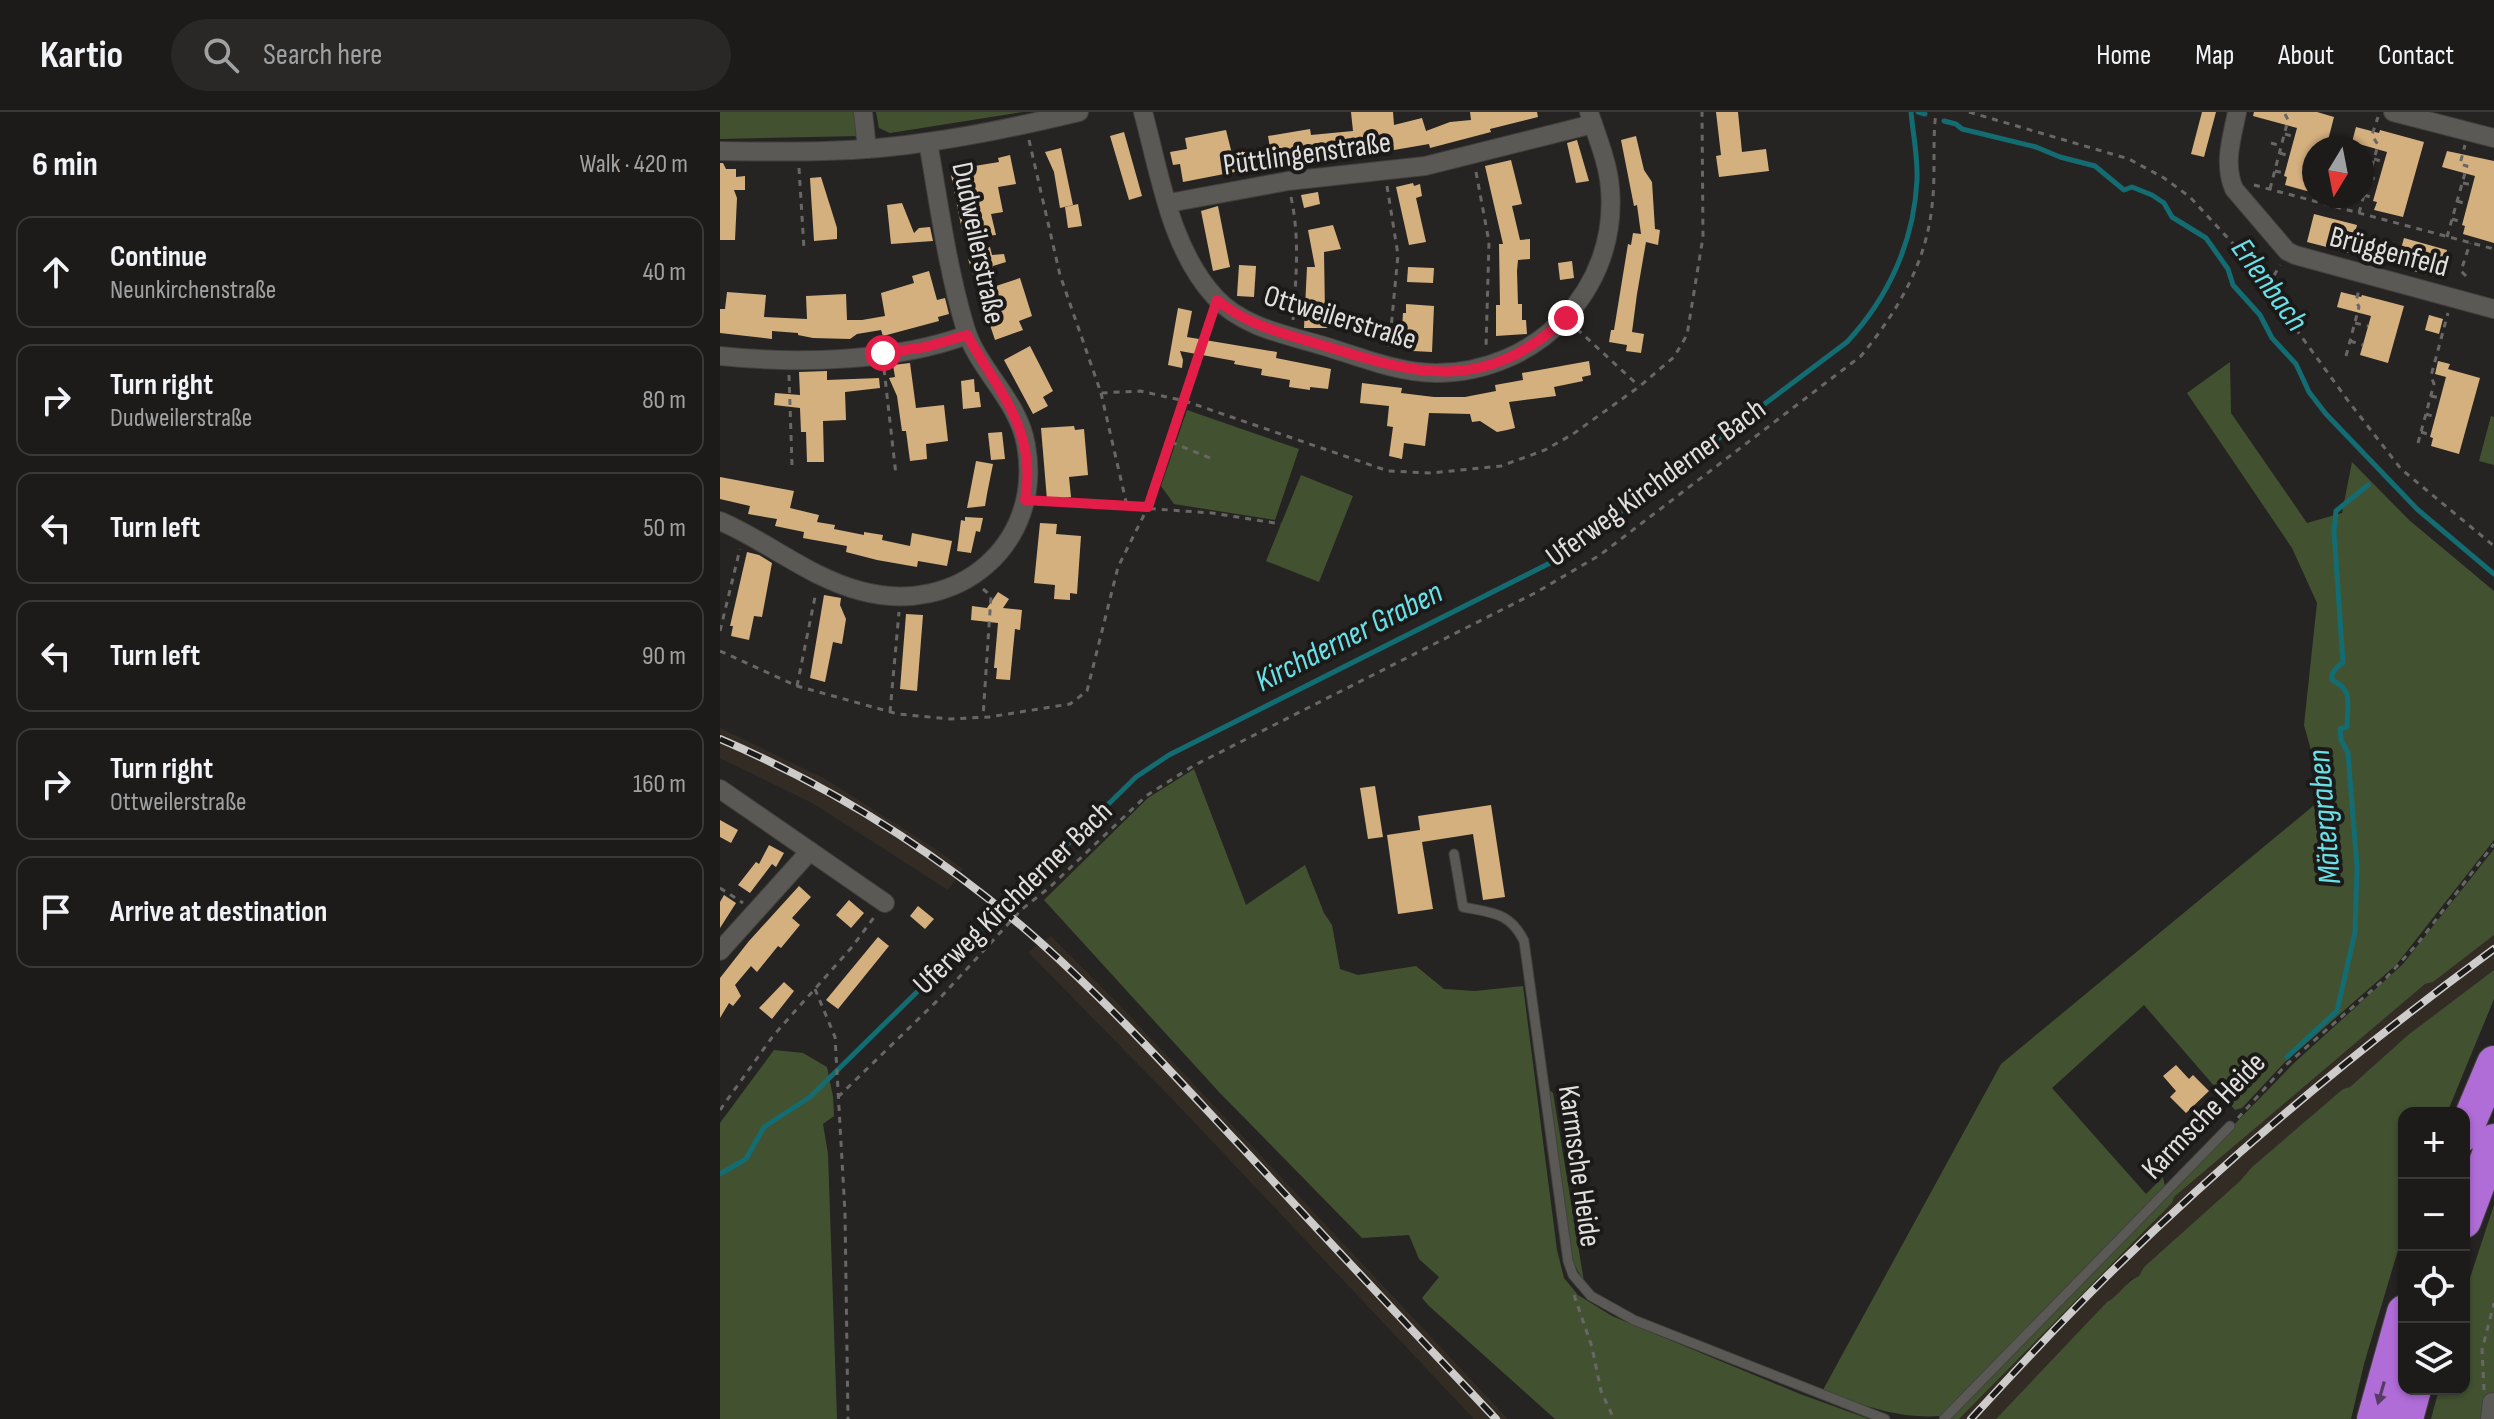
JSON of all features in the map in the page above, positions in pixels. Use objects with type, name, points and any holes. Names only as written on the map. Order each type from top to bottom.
[{"type":"highway","points":[[2470,1120],[2494,1063]]},
{"type":"highway","points":[[2470,1205],[2494,1141]]},
{"type":"highway","points":[[2374,1419],[2401,1323]]},
{"type":"highway","points":[[2406,1419],[2412,1395]]},
{"type":"street","points":[[863,112],[867,149]]},
{"type":"street","points":[[720,151],[798,153],[867,149],[928,142],[1079,112]]},
{"type":"street","name":"Ottweilerstraße","points":[[1143,112],[1180,240],[1193,268],[1217,300],[1253,324],[1387,365],[1433,373],[1486,367],[1523,352],[1545,337],[1582,299],[1596,272],[1610,214],[1606,166],[1591,118]]},
{"type":"street","name":"Brüggenfeld","points":[[2237,112],[2228,158],[2230,179],[2234,189],[2287,251],[2494,309]]},
{"type":"street","points":[[2393,112],[2494,138]]},
{"type":"street","name":"Püttlingenstraße","points":[[1169,203],[1288,181],[1425,166],[1473,155],[1591,118]]},
{"type":"street","name":"Dudweilerstraße","points":[[720,521],[819,574],[861,591],[900,596],[949,588],[971,578],[1001,552],[1014,532],[1028,484],[1026,443],[1014,412],[967,335],[928,142]]},
{"type":"street","points":[[720,356],[788,359],[883,353],[926,347],[967,335]]},
{"type":"street","points":[[720,789],[885,903]]},
{"type":"street","points":[[720,951],[810,851]]},
{"type":"lane","name":"Karmsche Heide","points":[[1454,854],[1463,907],[1508,919],[1518,928],[1524,941],[1546,1115],[1568,1261],[1573,1275],[1591,1296],[1634,1320],[1885,1419]]},
{"type":"lane","name":"Karmsche Heide","points":[[1944,1419],[2230,1126]]},
{"type":"path","points":[[1101,393],[1140,391],[1185,401],[1388,471],[1431,473],[1501,466],[1545,450],[1640,386],[1674,357],[1687,335],[1703,237],[1702,112]]},
{"type":"path","name":"Uferweg Kirchderner Bach","points":[[838,1097],[940,998],[1021,910],[1084,856],[1146,796],[1193,766],[1535,593],[1600,555],[1861,356],[1888,323],[1907,289],[1928,235],[1936,112]]},
{"type":"path","points":[[1969,112],[2129,159],[2190,197],[2213,219],[2268,288],[2401,469],[2494,546]]},
{"type":"path","points":[[2270,189],[2288,120],[2284,112]]},
{"type":"path","points":[[2373,136],[2379,112]]},
{"type":"path","points":[[1025,125],[1060,275],[1101,393],[1127,506]]},
{"type":"path","points":[[2447,237],[2467,166],[2460,164],[2469,131]]},
{"type":"path","points":[[2285,134],[2295,137]]},
{"type":"path","points":[[2374,138],[2378,145],[2374,159],[2384,162]]},
{"type":"path","points":[[2271,143],[2282,146]]},
{"type":"path","points":[[798,153],[804,249]]},
{"type":"path","points":[[2280,153],[2289,156]]},
{"type":"path","points":[[1473,155],[1489,242],[1486,367]]},
{"type":"path","points":[[1383,171],[1398,255],[1387,365]]},
{"type":"path","points":[[2275,171],[2285,173]]},
{"type":"path","points":[[2374,178],[2379,180]]},
{"type":"path","points":[[1288,181],[1298,226],[1291,336]]},
{"type":"path","points":[[2249,183],[2494,249]]},
{"type":"path","points":[[2463,183],[2472,185]]},
{"type":"path","points":[[2457,201],[2467,204]]},
{"type":"path","points":[[2359,213],[2360,208]]},
{"type":"path","points":[[2380,226],[2382,219]]},
{"type":"path","points":[[2452,219],[2462,222]]},
{"type":"path","points":[[2466,276],[2461,271],[2470,243]]},
{"type":"path","points":[[2268,288],[2287,251]]},
{"type":"path","points":[[2346,356],[2359,307],[2356,301],[2362,273]]},
{"type":"path","points":[[2418,443],[2434,384],[2431,376],[2452,298]]},
{"type":"path","points":[[720,651],[797,686],[890,712],[950,719],[1070,704],[1087,691],[1118,567],[1148,507],[1217,300]]},
{"type":"path","points":[[1566,318],[1640,386]]},
{"type":"path","points":[[2355,323],[2368,326]]},
{"type":"path","points":[[2350,341],[2363,345]]},
{"type":"path","points":[[883,353],[896,475]]},
{"type":"path","points":[[788,359],[792,465]]},
{"type":"path","points":[[2431,396],[2440,398]]},
{"type":"path","points":[[2426,414],[2435,417]]},
{"type":"path","points":[[2421,432],[2431,435]]},
{"type":"path","points":[[1171,442],[1210,458]]},
{"type":"path","points":[[1025,500],[1148,507],[1281,524]]},
{"type":"path","points":[[720,631],[744,532]]},
{"type":"path","points":[[797,686],[819,574]]},
{"type":"path","points":[[971,578],[991,596],[983,717]]},
{"type":"path","points":[[890,712],[900,596]]},
{"type":"path","name":"Karmsche Heide","points":[[2230,1126],[2286,1065],[2386,978],[2418,943],[2494,844]]},
{"type":"path","points":[[720,888],[756,912]]},
{"type":"path","points":[[720,1110],[773,1036],[852,947],[885,903]]},
{"type":"path","points":[[815,989],[835,1037],[845,1213],[848,1419]]},
{"type":"path","points":[[1573,1275],[1574,1300],[1592,1347],[1601,1391],[1614,1419]]},
{"type":"path","points":[[2491,1411],[2484,1392],[2480,1364],[2494,1303]]},
{"type":"shaded area","points":[[720,728],[825,779],[963,869],[948,890],[814,804],[720,758]]},
{"type":"shaded area","points":[[2494,935],[2494,970],[2408,1035],[2252,1167],[2144,1267],[2139,1276],[2131,1279],[1996,1419],[1959,1419],[2172,1203],[2174,1197],[2425,984],[2433,982]]},
{"type":"shaded area","points":[[1051,936],[1508,1419],[1474,1419],[1178,1105],[1028,952]]},
{"type":"green space","points":[[720,112],[859,112],[860,136],[720,139]]},
{"type":"green space","points":[[876,112],[1023,112],[890,133],[879,128]]},
{"type":"green space","points":[[2230,362],[2231,413],[2307,523],[2342,513],[2352,462],[2409,520],[2494,591],[2494,840],[2396,965],[2284,1063],[2242,1108],[2235,1110],[2144,1005],[2052,1088],[2146,1194],[2163,1177],[2165,1187],[1940,1416],[1895,1413],[1837,1396],[1823,1390],[2001,1064],[2324,797],[2304,725],[2317,603],[2292,548],[2187,393]]},
{"type":"green space","points":[[1187,410],[1299,449],[1275,520],[1174,504],[1161,486]]},
{"type":"green space","points":[[2491,416],[2494,417],[2494,465],[2479,461]]},
{"type":"green space","points":[[1301,475],[1353,496],[1319,582],[1266,561]]},
{"type":"green space","points":[[1194,769],[1246,905],[1305,865],[1332,925],[1340,969],[1358,975],[1416,966],[1444,989],[1475,991],[1523,986],[1557,1250],[1564,1278],[1578,1295],[1612,1316],[1800,1394],[1869,1419],[1555,1419],[1429,1306],[1422,1298],[1439,1277],[1419,1259],[1409,1235],[1362,1238],[1219,1092],[1044,900],[1148,798]]},
{"type":"green space","points":[[2494,849],[2494,935],[2433,982],[2425,984],[2174,1197],[2172,1203],[1959,1419],[1948,1419],[2293,1064],[2403,964]]},
{"type":"green space","points":[[2494,970],[2494,999],[2449,1107],[2398,1107],[2398,1250],[2351,1419],[1996,1419],[2107,1302],[2139,1276],[2144,1267],[2252,1167],[2408,1035]]},
{"type":"green space","points":[[774,1050],[803,1053],[827,1067],[833,1097],[834,1116],[823,1124],[828,1154],[837,1419],[720,1419],[720,1123]]},
{"type":"green space","points":[[1548,1089],[1553,1093],[1584,1282],[1571,1258]]},
{"type":"green space","points":[[2494,1205],[2494,1419],[2431,1419],[2437,1395],[2470,1395],[2470,1278]]},
{"type":"building","points":[[1351,112],[1393,112],[1394,125],[1422,118],[1426,131],[1450,122],[1471,120],[1470,112],[1537,112],[1538,117],[1430,148],[1429,144],[1394,150],[1344,154],[1344,151],[1183,182],[1180,164],[1173,165],[1170,152],[1187,149],[1185,138],[1226,130],[1232,154],[1270,148],[1268,136],[1310,129],[1311,135],[1353,131]]},
{"type":"building","points":[[1716,112],[1738,112],[1742,152],[1766,149],[1769,171],[1719,177],[1716,156],[1721,155]]},
{"type":"building","points":[[2202,112],[2216,112],[2204,157],[2191,154]]},
{"type":"building","points":[[2254,112],[2317,112],[2334,117],[2329,136],[2302,136],[2302,190],[2285,185],[2287,177],[2284,176],[2297,128],[2253,116]]},
{"type":"building","points":[[2356,127],[2424,142],[2403,217],[2374,210],[2377,202],[2374,198],[2387,152],[2374,148],[2374,136],[2354,136]]},
{"type":"building","points":[[1124,132],[1142,196],[1129,200],[1110,136]]},
{"type":"building","points":[[1636,136],[1644,170],[1652,182],[1655,229],[1660,230],[1658,245],[1646,242],[1637,294],[1632,332],[1644,334],[1641,353],[1626,351],[1627,345],[1609,342],[1611,330],[1614,330],[1628,244],[1631,245],[1633,233],[1641,234],[1621,140]]},
{"type":"building","points":[[1577,140],[1589,181],[1576,183],[1567,143]]},
{"type":"building","points":[[1061,148],[1073,205],[1060,208],[1054,172],[1045,152]]},
{"type":"building","points":[[2447,151],[2494,161],[2494,243],[2463,234],[2465,226],[2462,225],[2475,176],[2442,167]]},
{"type":"building","points":[[1010,155],[1016,184],[998,187],[1003,212],[991,214],[996,235],[966,238],[950,170],[999,162],[998,158]]},
{"type":"building","points":[[1511,160],[1522,204],[1512,206],[1520,240],[1530,239],[1530,259],[1518,260],[1517,271],[1518,304],[1522,304],[1522,320],[1526,320],[1527,334],[1496,336],[1496,305],[1500,305],[1499,244],[1503,244],[1485,166]]},
{"type":"building","points":[[720,163],[726,169],[736,169],[736,177],[745,176],[745,190],[734,190],[737,198],[735,240],[720,240]]},
{"type":"building","points":[[821,177],[837,228],[837,239],[814,241],[810,178]]},
{"type":"building","points":[[1413,183],[1414,186],[1420,184],[1422,196],[1416,198],[1426,242],[1409,245],[1396,187]]},
{"type":"building","points":[[1318,192],[1320,204],[1304,208],[1301,195]]},
{"type":"building","points":[[902,203],[914,233],[919,228],[930,227],[933,241],[891,244],[887,205]]},
{"type":"building","points":[[1078,204],[1082,226],[1068,228],[1065,207]]},
{"type":"building","points":[[1218,206],[1230,267],[1213,271],[1201,211]]},
{"type":"building","points":[[2314,214],[2357,225],[2350,253],[2307,242]]},
{"type":"building","points":[[1333,225],[1341,249],[1324,252],[1325,313],[1329,313],[1329,328],[1304,328],[1307,267],[1315,267],[1308,230]]},
{"type":"building","points":[[2404,238],[2447,250],[2439,278],[2396,266]]},
{"type":"building","points":[[990,247],[992,255],[1004,254],[1006,262],[993,266],[984,290],[1020,278],[1032,316],[1019,321],[1023,330],[995,340],[968,259],[969,252]]},
{"type":"building","points":[[1572,261],[1574,278],[1560,280],[1558,263]]},
{"type":"building","points":[[1239,265],[1256,266],[1254,297],[1237,296]]},
{"type":"building","points":[[1408,267],[1434,268],[1433,283],[1407,282]]},
{"type":"building","points":[[929,271],[937,300],[945,298],[949,314],[938,317],[939,321],[883,336],[881,330],[857,334],[850,339],[813,338],[798,333],[772,331],[772,339],[720,333],[720,309],[725,309],[727,292],[766,295],[764,317],[807,319],[806,296],[846,294],[847,320],[862,320],[885,316],[881,293],[914,283],[912,276]]},
{"type":"building","points":[[2341,292],[2404,306],[2388,363],[2360,355],[2371,316],[2337,307]]},
{"type":"building","points":[[1406,304],[1434,306],[1432,352],[1413,351],[1413,344],[1401,343]]},
{"type":"building","points":[[1178,308],[1192,311],[1187,337],[1277,352],[1276,358],[1331,369],[1328,389],[1289,387],[1290,380],[1261,375],[1262,369],[1180,351],[1182,368],[1168,365]]},
{"type":"building","points":[[2429,315],[2443,319],[2439,334],[2425,330]]},
{"type":"building","points":[[1030,346],[1053,391],[1043,397],[1048,406],[1033,414],[1004,360]]},
{"type":"building","points":[[1589,361],[1591,375],[1582,377],[1583,381],[1554,387],[1556,396],[1509,402],[1515,428],[1497,432],[1480,421],[1472,422],[1470,414],[1429,413],[1425,446],[1404,443],[1402,459],[1389,456],[1393,427],[1387,426],[1389,406],[1360,403],[1362,383],[1402,388],[1401,393],[1465,397],[1496,391],[1495,385],[1523,380],[1522,373]]},
{"type":"building","points":[[2438,361],[2450,364],[2448,369],[2480,378],[2459,454],[2431,446],[2433,438],[2430,437],[2446,377],[2435,374]]},
{"type":"building","points":[[910,363],[916,408],[944,405],[948,441],[926,444],[927,459],[910,461],[906,431],[902,431],[897,396],[889,378],[895,377],[893,365]]},
{"type":"building","points":[[827,371],[827,380],[879,378],[880,388],[845,392],[846,420],[823,421],[824,462],[807,462],[806,432],[801,432],[800,408],[774,405],[775,393],[800,395],[799,372]]},
{"type":"building","points":[[974,379],[981,407],[963,409],[961,381]]},
{"type":"building","points":[[1074,426],[1075,430],[1084,429],[1088,475],[1069,477],[1071,497],[1047,500],[1041,428]]},
{"type":"building","points":[[1002,432],[1005,459],[991,460],[988,433]]},
{"type":"building","points":[[976,461],[993,464],[985,506],[967,508]]},
{"type":"building","points":[[720,477],[794,491],[790,508],[819,515],[817,522],[835,525],[834,529],[883,535],[882,540],[910,546],[912,533],[952,541],[947,566],[918,561],[917,567],[877,560],[846,552],[847,546],[803,538],[804,532],[775,526],[777,519],[748,514],[750,506],[720,499]]},
{"type":"building","points":[[965,517],[983,518],[980,532],[976,531],[971,553],[957,551],[961,520],[965,521]]},
{"type":"building","points":[[1040,523],[1057,524],[1056,534],[1081,536],[1077,594],[1070,593],[1070,600],[1054,599],[1055,585],[1034,583]]},
{"type":"building","points":[[747,552],[772,563],[762,617],[754,616],[749,640],[731,636],[733,626],[730,626]]},
{"type":"building","points":[[998,592],[1009,599],[1003,608],[1022,610],[1020,630],[1015,629],[1010,680],[996,679],[998,623],[971,620],[972,606],[987,608]]},
{"type":"building","points":[[824,595],[841,598],[840,605],[846,619],[842,644],[833,642],[825,682],[810,678]]},
{"type":"building","points":[[906,614],[923,615],[917,691],[900,689]]},
{"type":"building","points":[[1375,786],[1383,837],[1368,839],[1360,788]]},
{"type":"building","points":[[1491,805],[1505,897],[1483,900],[1473,834],[1422,842],[1433,909],[1398,914],[1387,835],[1420,830],[1418,816]]},
{"type":"building","points":[[720,820],[738,830],[731,843],[720,837]]},
{"type":"building","points":[[769,845],[784,853],[776,867],[772,864],[750,893],[738,885],[756,862],[759,864]]},
{"type":"building","points":[[799,886],[811,897],[792,918],[800,925],[757,972],[751,966],[735,985],[741,996],[733,1006],[729,1003],[720,1018],[720,978]]},
{"type":"building","points":[[724,895],[736,903],[720,928],[720,902]]},
{"type":"building","points":[[849,900],[864,913],[851,928],[836,915]]},
{"type":"building","points":[[918,906],[934,919],[925,929],[910,916]]},
{"type":"building","points":[[878,937],[889,946],[838,1009],[826,1000]]},
{"type":"building","points":[[784,982],[794,991],[772,1019],[759,1008]]},
{"type":"building","points":[[2176,1065],[2189,1079],[2193,1075],[2209,1091],[2186,1113],[2170,1097],[2176,1091],[2163,1076]]},
{"type":"waterway","name":"Kirchderner Graben","points":[[720,1174],[746,1159],[764,1127],[810,1097],[1136,777],[1169,755],[1558,559],[1847,342],[1887,287],[1911,225],[1917,171],[1911,112]]},
{"type":"waterway","name":"Erlenbach","points":[[1918,112],[1925,114]]},
{"type":"waterway","name":"Erlenbach","points":[[1944,121],[1962,129],[2036,147],[2095,166],[2124,190],[2132,187],[2164,203],[2172,217],[2206,238],[2228,269],[2233,285],[2260,315],[2272,338],[2296,364],[2309,392],[2326,414],[2417,509],[2494,574]]},
{"type":"waterway","name":"Mätergraben","points":[[2287,1057],[2337,1011],[2355,932],[2357,867],[2348,753],[2341,740],[2340,729],[2347,727],[2348,699],[2344,688],[2332,680],[2334,670],[2343,663],[2334,531],[2336,511],[2368,485]]},
{"type":"railway","points":[[720,739],[806,780],[888,828],[966,882],[1040,942],[1146,1046],[1496,1419]]},
{"type":"railway","points":[[1971,1419],[2088,1295],[2197,1190],[2343,1066],[2494,949]]},
{"type":"route","points":[[883,353],[926,347],[967,335],[1014,412],[1026,443],[1028,484],[1025,500],[1148,507],[1217,300],[1253,324],[1387,365],[1433,373],[1462,372],[1496,364],[1523,352],[1566,318]]}]
